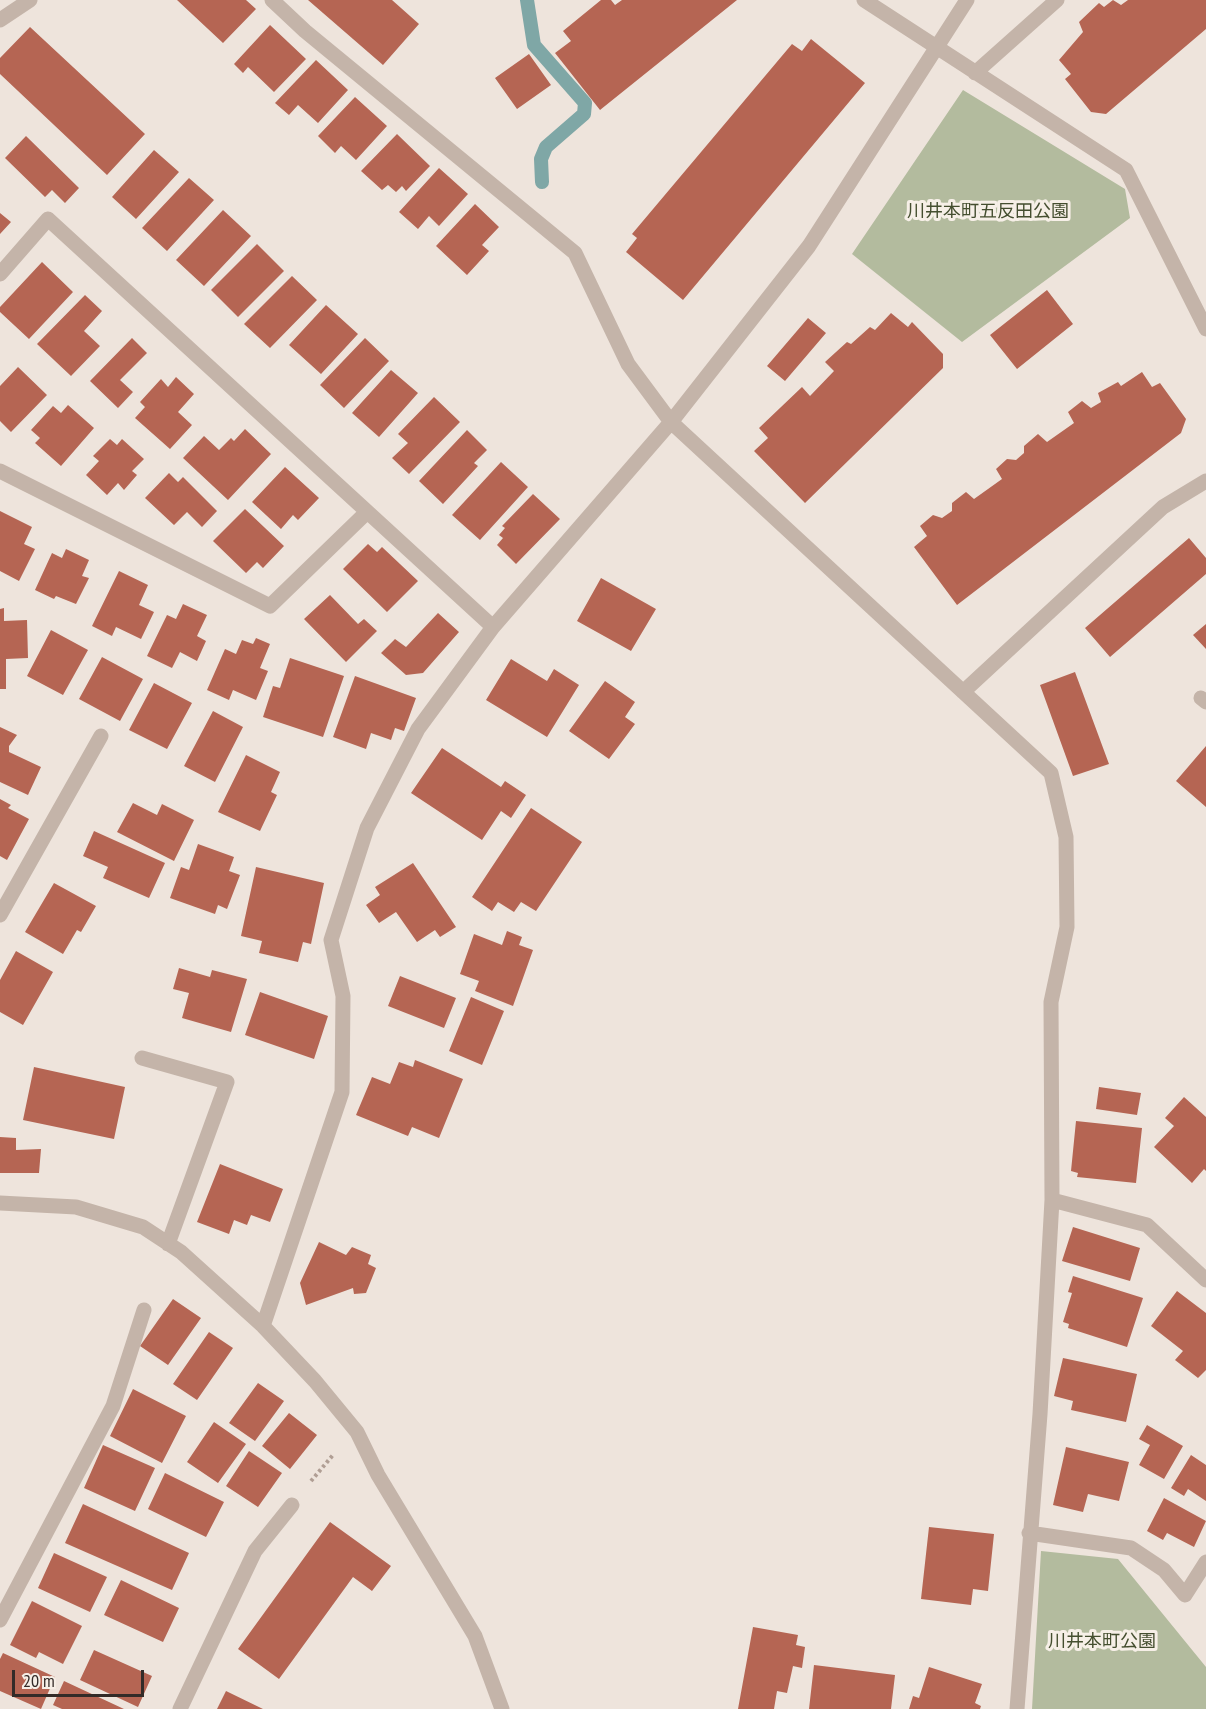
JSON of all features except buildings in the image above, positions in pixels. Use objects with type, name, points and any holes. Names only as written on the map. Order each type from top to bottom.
[{"type":"street","points":[[0,20],[30,0]]},
{"type":"street","points":[[272,0],[305,31],[575,253],[628,364],[671,422],[1051,773],[1066,837],[1067,927],[1051,1002],[1052,1200],[1040,1414],[1017,1709]]},
{"type":"street","points":[[864,0],[1126,170],[1206,329]]},
{"type":"street","points":[[263,1326],[342,1092],[343,996],[331,940],[368,828],[418,729],[493,627],[671,422],[808,246],[967,0]]},
{"type":"street","points":[[975,73],[1057,0]]},
{"type":"street","points":[[0,274],[48,219],[493,627]]},
{"type":"street","points":[[0,471],[270,606],[366,513]]},
{"type":"street","points":[[963,692],[1163,507],[1206,481]]},
{"type":"street","points":[[0,915],[101,736]]},
{"type":"street","points":[[142,1058],[227,1082],[168,1244]]},
{"type":"street","points":[[1052,1200],[1147,1225],[1206,1280]]},
{"type":"street","points":[[0,1203],[76,1207],[143,1227],[168,1244],[263,1326],[315,1381],[357,1432],[378,1475],[474,1636],[502,1709]]},
{"type":"street","points":[[0,1620],[113,1406],[144,1310]]},
{"type":"street","points":[[180,1709],[255,1551],[292,1505]]},
{"type":"street","points":[[1029,1533],[1131,1548],[1164,1570],[1185,1595],[1206,1562]]},
{"type":"path","points":[[292,1505],[340,1446]]},
{"type":"green space","name":"川井本町五反田公園","points":[[963,90],[1125,189],[1130,218],[962,342],[852,254]]},
{"type":"green space","name":"川井本町公園","points":[[1041,1551],[1118,1559],[1206,1667],[1206,1709],[1032,1709]]},
{"type":"waterway","points":[[527,0],[534,45],[585,103],[584,114],[546,147],[541,159],[542,182]]}]
